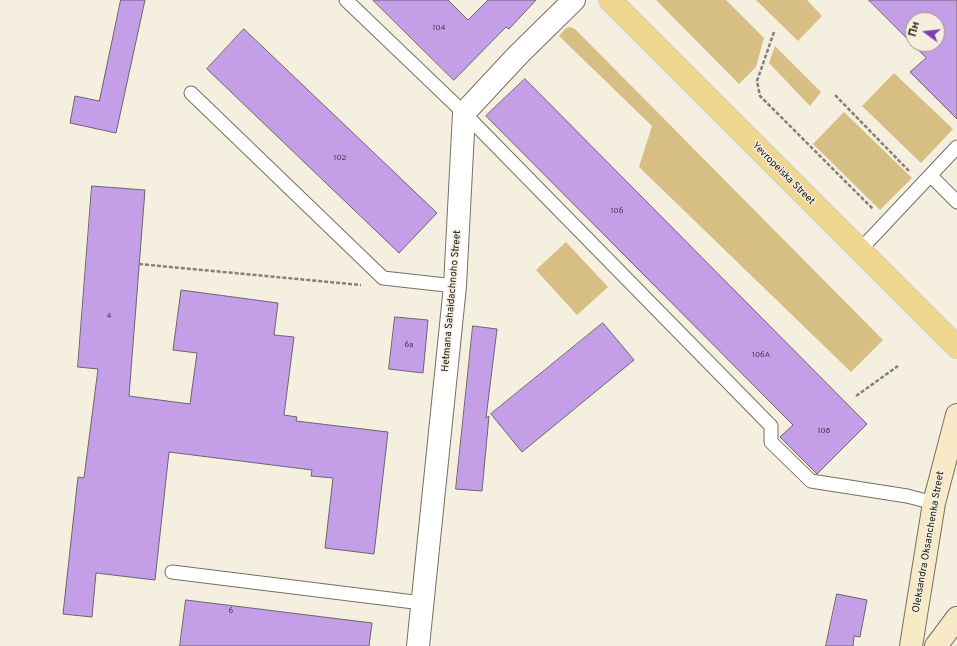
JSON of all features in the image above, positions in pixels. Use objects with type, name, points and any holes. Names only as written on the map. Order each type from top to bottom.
[{"type":"main road","name":"Yevropeiska Street","points":[[610,0],[957,347]]},
{"type":"main road","name":"Oleksandra Oksanchenka Street","points":[[911,646],[934,503],[957,415]]},
{"type":"main road","points":[[936,646],[957,618]]},
{"type":"street","points":[[464,113],[518,55],[574,0]]},
{"type":"street","name":"Hetmana Sahaidachnoho Street","points":[[418,646],[455,286],[464,113]]},
{"type":"lane","points":[[346,0],[464,113],[771,426],[771,442],[811,481],[907,496],[934,503]]},
{"type":"lane","points":[[191,93],[383,278],[455,286]]},
{"type":"lane","points":[[860,250],[957,147]]},
{"type":"lane","points":[[927,180],[957,202]]},
{"type":"lane","points":[[172,572],[422,603]]},
{"type":"path","points":[[774,32],[757,81],[760,96],[886,222]]},
{"type":"path","points":[[835,95],[927,180]]},
{"type":"path","points":[[139,264],[362,286]]},
{"type":"path","points":[[856,396],[898,366]]},
{"type":"shaded area","points":[[656,0],[726,0],[764,38],[756,67],[739,84]]},
{"type":"shaded area","points":[[756,0],[807,0],[822,16],[798,41]]},
{"type":"shaded area","points":[[570,27],[575,29],[883,340],[851,372],[639,167],[652,126],[559,36],[566,28]]},
{"type":"shaded area","points":[[775,46],[821,92],[810,106],[769,63]]},
{"type":"shaded area","points":[[894,73],[953,129],[921,163],[862,106]]},
{"type":"shaded area","points":[[844,112],[912,178],[880,210],[813,144]]},
{"type":"shaded area","points":[[566,242],[608,287],[577,315],[536,270]]},
{"type":"building","points":[[121,0],[145,0],[116,133],[70,123],[75,96],[99,101]]},
{"type":"building","points":[[373,0],[448,0],[468,20],[488,0],[536,0],[509,29],[506,27],[454,80]]},
{"type":"building","points":[[869,0],[957,0],[957,119],[910,72],[926,58],[920,52],[945,52],[945,12],[905,12],[905,37]]},
{"type":"building","points":[[244,29],[437,213],[399,253],[207,69]]},
{"type":"building","points":[[525,79],[867,424],[817,474],[780,437],[793,425],[486,116]]},
{"type":"building","points":[[92,186],[145,190],[129,396],[190,404],[197,353],[173,350],[181,290],[278,303],[274,335],[294,337],[284,415],[297,417],[296,421],[388,432],[374,554],[325,548],[333,478],[311,476],[312,470],[169,452],[155,580],[96,573],[92,617],[63,614],[78,477],[84,478],[98,369],[78,367]]},
{"type":"building","points":[[395,317],[428,320],[423,373],[389,369]]},
{"type":"building","points":[[603,323],[634,360],[522,452],[491,414]]},
{"type":"building","points":[[473,326],[497,329],[486,418],[489,416],[482,491],[456,489]]},
{"type":"building","points":[[837,594],[867,600],[860,637],[854,636],[853,646],[826,646]]},
{"type":"building","points":[[186,600],[372,623],[369,646],[180,646]]}]
